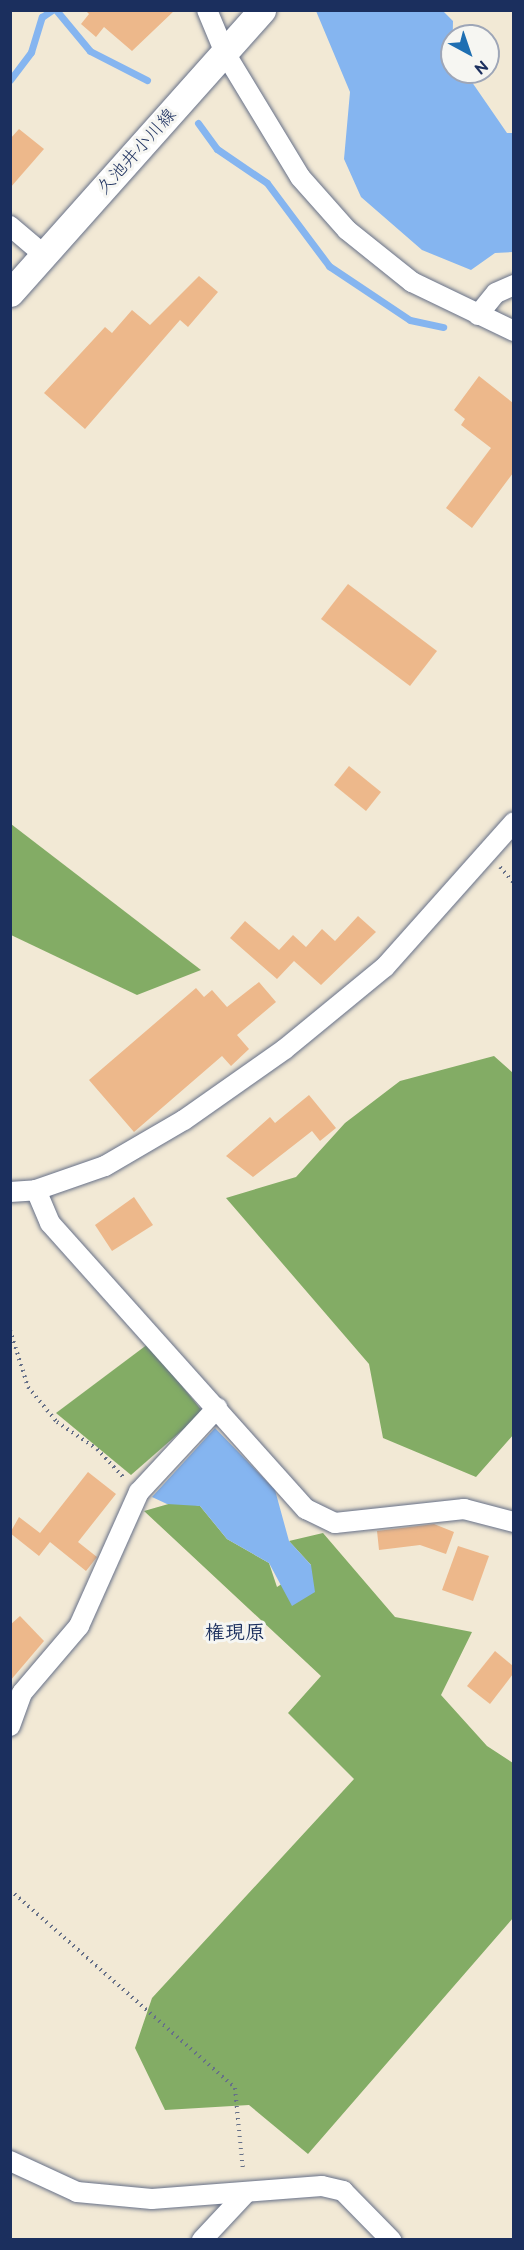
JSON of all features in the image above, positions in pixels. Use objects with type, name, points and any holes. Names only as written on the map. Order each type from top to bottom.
[{"type":"street","points":[[207,10],[225,53],[300,177],[347,230],[412,282],[513,331]]},
{"type":"street","name":"久池井小川線","points":[[10,293],[262,10]]},
{"type":"street","points":[[10,226],[44,255]]},
{"type":"street","points":[[478,315],[496,293],[513,285]]},
{"type":"street","points":[[10,1192],[36,1190],[105,1166],[184,1120],[285,1049],[385,967],[513,822]]},
{"type":"street","points":[[36,1190],[50,1223],[306,1509],[335,1523],[464,1509],[513,1522]]},
{"type":"street","points":[[10,1726],[22,1693],[79,1626],[139,1492],[217,1408]]},
{"type":"street","points":[[10,2161],[77,2192],[152,2199],[245,2194],[322,2186],[343,2191],[391,2240]]},
{"type":"street","points":[[202,2240],[245,2194]]},
{"type":"path","points":[[10,1330],[28,1387],[57,1422],[97,1449],[139,1492]]},
{"type":"path","points":[[10,1890],[236,2088],[245,2194]]},
{"type":"green space","points":[[10,824],[201,970],[137,995],[11,935]]},
{"type":"green space","points":[[494,1056],[513,1073],[514,1434],[476,1477],[383,1438],[369,1364],[226,1198],[296,1177],[345,1123],[400,1081]]},
{"type":"green space","points":[[148,1344],[203,1412],[131,1475],[56,1413]]},
{"type":"green space","points":[[179,1501],[200,1506],[227,1539],[269,1563],[277,1587],[311,1565],[289,1541],[323,1533],[395,1617],[472,1632],[441,1695],[487,1746],[513,1763],[513,1918],[308,2154],[249,2105],[165,2110],[135,2048],[152,1998],[354,1779],[288,1713],[321,1676],[144,1511]]},
{"type":"water","points":[[316,11],[443,11],[453,21],[453,24],[440,24],[440,84],[473,84],[507,133],[513,133],[513,252],[495,253],[471,270],[422,250],[361,197],[344,159],[350,92]]},
{"type":"water","points":[[215,1428],[275,1490],[289,1541],[311,1565],[315,1592],[292,1606],[269,1563],[227,1539],[200,1506],[167,1504],[152,1497]]},
{"type":"building","points":[[85,10],[175,10],[132,51],[104,27],[96,37],[81,24],[89,14]]},
{"type":"building","points":[[19,129],[44,149],[10,188],[10,139]]},
{"type":"building","points":[[199,276],[218,292],[188,327],[180,320],[85,429],[44,393],[105,327],[112,333],[132,310],[150,325]]},
{"type":"building","points":[[479,376],[513,403],[513,473],[472,528],[446,508],[491,448],[461,425],[465,419],[454,410]]},
{"type":"building","points":[[348,584],[437,651],[410,686],[321,619]]},
{"type":"building","points":[[349,766],[381,792],[366,811],[334,785]]},
{"type":"building","points":[[358,916],[376,932],[321,985],[294,961],[277,979],[230,938],[245,921],[279,950],[293,935],[306,947],[322,929],[335,941]]},
{"type":"building","points":[[259,982],[276,1002],[237,1035],[249,1049],[231,1066],[222,1056],[134,1132],[89,1080],[196,988],[204,997],[212,990],[227,1007]]},
{"type":"building","points":[[309,1095],[336,1128],[320,1141],[312,1131],[253,1177],[226,1156],[270,1117],[275,1123]]},
{"type":"building","points":[[134,1197],[153,1225],[112,1251],[95,1225]]},
{"type":"building","points":[[88,1472],[116,1494],[78,1542],[97,1557],[86,1571],[50,1542],[39,1556],[10,1533],[19,1517],[40,1533]]},
{"type":"building","points":[[434,1524],[454,1532],[446,1554],[420,1545],[379,1550],[377,1531]]},
{"type":"building","points":[[458,1546],[489,1556],[473,1601],[442,1590]]},
{"type":"building","points":[[20,1616],[44,1641],[10,1681],[10,1625]]},
{"type":"building","points":[[495,1651],[513,1666],[513,1674],[490,1704],[467,1686]]},
{"type":"waterway","points":[[10,80],[31,52],[42,17],[52,10]]},
{"type":"waterway","points":[[56,10],[90,51],[147,80]]},
{"type":"waterway","points":[[198,123],[217,149],[267,183],[329,266],[410,320],[443,327]]},
{"type":"district","name":"権現原","points":[[235,1633]]}]
